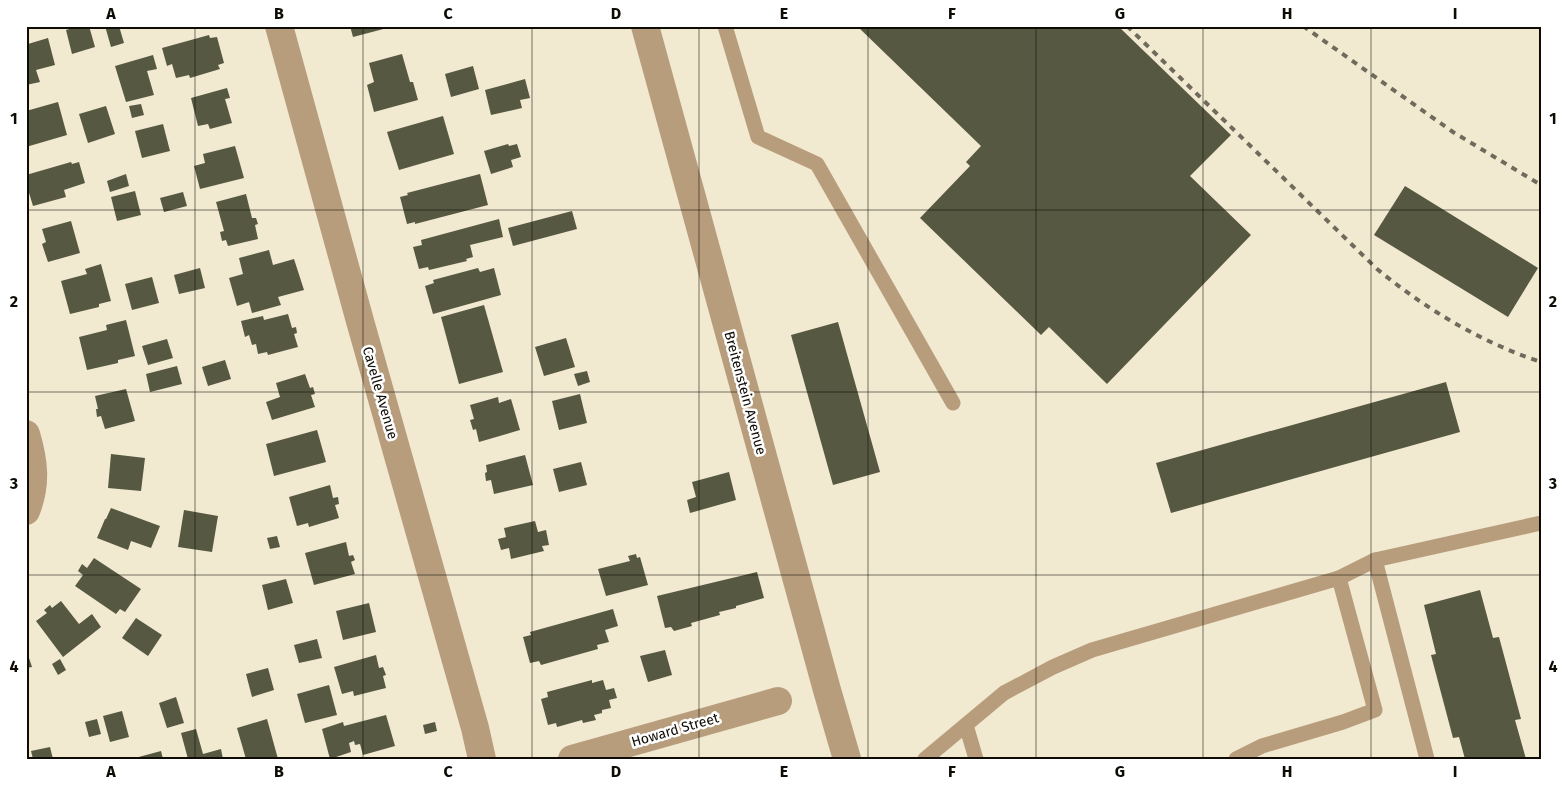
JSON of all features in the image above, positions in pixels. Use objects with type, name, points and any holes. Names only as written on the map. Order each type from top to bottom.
[{"type":"street","name":"Cavelle Avenue","points":[[279,26],[482,759]]},
{"type":"street","name":"Breitenstein Avenue","points":[[645,26],[847,759]]},
{"type":"street","points":[[26,434],[34,469],[32,497],[26,511]]},
{"type":"street","name":"Howard Street","points":[[586,757],[778,701]]},
{"type":"lane","points":[[725,26],[758,137],[816,164],[953,404]]},
{"type":"lane","points":[[925,759],[1004,694],[1053,667],[1092,650],[1339,578],[1375,560],[1541,523]]},
{"type":"lane","points":[[1375,560],[1427,759]]},
{"type":"lane","points":[[1236,759],[1262,746],[1343,722],[1375,710],[1339,578]]},
{"type":"lane","points":[[966,725],[976,759]]},
{"type":"building","points":[[79,26],[89,26],[95,47],[72,54],[66,30]]},
{"type":"building","points":[[105,26],[119,26],[124,43],[111,47]]},
{"type":"building","points":[[350,26],[390,26],[391,27],[353,37]]},
{"type":"building","points":[[857,26],[1118,26],[1231,135],[1190,176],[1251,235],[1107,384],[1049,327],[1041,335],[920,218],[970,166],[966,162],[981,146]]},
{"type":"building","points":[[209,35],[210,38],[217,37],[224,63],[218,65],[220,69],[190,78],[189,75],[176,78],[172,64],[167,66],[162,48]]},
{"type":"building","points":[[48,38],[55,65],[36,70],[40,82],[26,85],[26,51],[29,50],[28,44]]},
{"type":"building","points":[[402,54],[410,82],[413,82],[418,100],[374,112],[367,85],[374,82],[369,63]]},
{"type":"building","points":[[153,55],[157,69],[147,71],[154,95],[126,102],[115,66]]},
{"type":"building","points":[[473,66],[479,89],[451,97],[445,74]]},
{"type":"building","points":[[525,79],[530,98],[520,100],[522,108],[491,115],[485,90]]},
{"type":"building","points":[[227,88],[230,98],[225,99],[232,123],[210,129],[208,124],[198,126],[191,98]]},
{"type":"building","points":[[58,102],[67,135],[26,147],[26,111]]},
{"type":"building","points":[[141,104],[144,115],[132,118],[129,106]]},
{"type":"building","points":[[106,106],[115,134],[88,143],[79,114]]},
{"type":"building","points":[[443,116],[454,154],[399,170],[387,132]]},
{"type":"building","points":[[163,124],[170,151],[142,158],[135,131]]},
{"type":"building","points":[[508,144],[509,146],[517,144],[521,157],[511,160],[513,167],[491,174],[484,151]]},
{"type":"building","points":[[235,146],[244,178],[200,189],[194,166],[205,163],[203,154]]},
{"type":"building","points":[[71,162],[72,164],[79,162],[85,183],[64,190],[66,197],[33,206],[26,183],[26,175]]},
{"type":"building","points":[[126,174],[129,186],[110,192],[107,181]]},
{"type":"building","points":[[480,174],[488,205],[415,224],[415,222],[407,224],[400,197],[408,195],[407,193]]},
{"type":"building","points":[[1405,186],[1538,268],[1508,317],[1374,235]]},
{"type":"building","points":[[135,191],[141,215],[117,221],[111,197]]},
{"type":"building","points":[[183,192],[187,206],[164,212],[160,198]]},
{"type":"building","points":[[246,194],[252,218],[256,218],[258,224],[255,225],[258,239],[228,246],[226,240],[222,241],[220,232],[224,231],[216,202]]},
{"type":"building","points":[[572,211],[577,229],[513,246],[508,228]]},
{"type":"building","points":[[499,219],[503,237],[470,245],[473,257],[466,259],[467,261],[429,270],[428,267],[419,269],[413,247],[422,245],[421,240]]},
{"type":"building","points":[[71,221],[80,253],[48,262],[42,244],[46,242],[42,229]]},
{"type":"building","points":[[269,250],[273,265],[294,259],[304,290],[278,297],[281,305],[252,313],[249,302],[237,306],[229,278],[243,274],[239,258]]},
{"type":"building","points":[[101,264],[111,301],[99,304],[99,307],[70,314],[61,281],[87,274],[85,269]]},
{"type":"building","points":[[200,268],[205,288],[179,294],[174,275]]},
{"type":"building","points":[[478,268],[480,272],[494,268],[501,295],[433,314],[425,286],[434,283],[433,280]]},
{"type":"building","points":[[152,277],[159,303],[132,310],[125,284]]},
{"type":"building","points":[[484,305],[503,372],[459,384],[441,317]]},
{"type":"building","points":[[288,314],[292,328],[296,327],[297,333],[294,334],[298,347],[268,355],[267,352],[258,354],[256,344],[252,345],[249,335],[245,337],[241,321],[263,316],[264,320]]},
{"type":"building","points":[[126,320],[135,356],[118,360],[118,363],[87,370],[79,337],[107,330],[106,325]]},
{"type":"building","points":[[838,322],[880,472],[833,485],[791,335]]},
{"type":"building","points":[[566,338],[575,367],[544,376],[535,347]]},
{"type":"building","points":[[167,339],[173,358],[148,365],[142,346]]},
{"type":"building","points":[[225,360],[231,379],[208,386],[202,367]]},
{"type":"building","points":[[177,366],[182,384],[150,392],[146,374]]},
{"type":"building","points":[[587,371],[590,382],[578,386],[574,374]]},
{"type":"building","points":[[305,374],[310,388],[313,387],[315,394],[311,395],[315,407],[272,420],[266,402],[280,397],[276,383]]},
{"type":"building","points":[[1446,382],[1460,432],[1171,513],[1156,463]]},
{"type":"building","points":[[126,389],[135,421],[105,429],[101,416],[97,417],[96,409],[98,409],[95,396]]},
{"type":"building","points":[[580,394],[587,423],[559,430],[552,401]]},
{"type":"building","points":[[498,397],[499,403],[511,399],[520,430],[479,442],[476,429],[473,430],[470,420],[474,419],[470,405]]},
{"type":"building","points":[[317,430],[326,462],[274,476],[266,444]]},
{"type":"building","points":[[111,454],[145,458],[141,491],[108,488]]},
{"type":"building","points":[[525,455],[533,485],[494,494],[491,480],[486,481],[486,465]]},
{"type":"building","points":[[581,462],[587,485],[559,492],[553,469]]},
{"type":"building","points":[[729,472],[736,500],[690,513],[687,500],[696,497],[692,482]]},
{"type":"building","points":[[330,485],[333,498],[338,497],[339,504],[335,505],[339,518],[309,527],[308,523],[297,526],[289,497]]},
{"type":"building","points":[[111,508],[160,526],[151,548],[131,541],[128,550],[97,538]]},
{"type":"building","points":[[184,510],[218,516],[212,552],[178,547]]},
{"type":"building","points":[[535,521],[538,532],[546,530],[549,545],[542,546],[544,551],[511,559],[509,548],[501,550],[498,539],[506,537],[504,528]]},
{"type":"building","points":[[277,536],[280,547],[270,549],[267,538]]},
{"type":"building","points":[[346,542],[349,556],[353,555],[355,560],[351,562],[355,574],[314,585],[305,553]]},
{"type":"building","points":[[636,554],[637,558],[640,557],[648,585],[606,596],[598,569],[630,561],[628,556]]},
{"type":"building","points":[[94,558],[141,589],[125,612],[120,609],[116,614],[75,586],[83,575],[78,571],[82,564],[87,568]]},
{"type":"building","points":[[757,572],[764,598],[719,612],[720,615],[691,623],[692,626],[674,631],[671,627],[665,628],[657,596]]},
{"type":"building","points":[[286,579],[293,603],[268,610],[262,585]]},
{"type":"building","points":[[1480,590],[1493,638],[1499,637],[1521,719],[1515,720],[1526,759],[1465,759],[1459,737],[1453,738],[1431,655],[1436,654],[1424,605]]},
{"type":"building","points":[[61,601],[79,624],[92,614],[101,627],[63,657],[36,621],[47,613],[44,610],[50,605],[52,608]]},
{"type":"building","points":[[369,603],[376,632],[343,640],[336,611]]},
{"type":"building","points":[[613,609],[618,626],[605,630],[609,642],[597,645],[598,649],[541,665],[539,661],[530,663],[523,637],[531,635],[530,632]]},
{"type":"building","points":[[136,618],[162,635],[148,656],[122,638]]},
{"type":"building","points":[[317,639],[322,658],[299,663],[294,645]]},
{"type":"building","points":[[26,649],[32,667],[26,668]]},
{"type":"building","points":[[665,650],[672,675],[648,682],[640,656]]},
{"type":"building","points":[[376,655],[379,668],[383,667],[386,675],[383,676],[386,688],[354,696],[353,691],[342,694],[334,667]]},
{"type":"building","points":[[60,659],[66,670],[58,675],[52,664]]},
{"type":"building","points":[[268,668],[274,690],[252,697],[246,674]]},
{"type":"building","points":[[592,680],[592,683],[603,680],[606,690],[614,688],[617,698],[609,700],[611,708],[602,710],[602,713],[594,715],[596,720],[583,723],[582,720],[557,727],[556,723],[548,725],[541,699],[548,697],[547,692]]},
{"type":"building","points":[[329,685],[337,715],[305,723],[297,694]]},
{"type":"building","points":[[176,697],[184,723],[167,728],[159,703]]},
{"type":"building","points":[[122,711],[129,737],[110,742],[103,716]]},
{"type":"building","points":[[386,715],[395,746],[363,755],[360,744],[355,745],[354,741],[349,743],[351,752],[330,759],[322,729],[343,722],[344,726]]},
{"type":"building","points":[[97,719],[101,734],[89,737],[85,722]]},
{"type":"building","points":[[267,719],[278,759],[246,759],[237,728]]},
{"type":"building","points":[[435,722],[437,731],[425,734],[423,725]]},
{"type":"building","points":[[196,729],[203,754],[221,749],[223,759],[188,759],[181,733]]},
{"type":"building","points":[[50,747],[53,759],[33,759],[31,751]]},
{"type":"building","points":[[161,751],[163,759],[135,759],[135,758]]},
{"type":"railway","points":[[1127,26],[1377,269],[1415,298],[1454,323],[1497,345],[1541,362]]},
{"type":"railway","points":[[1303,26],[1453,132],[1541,185]]}]
